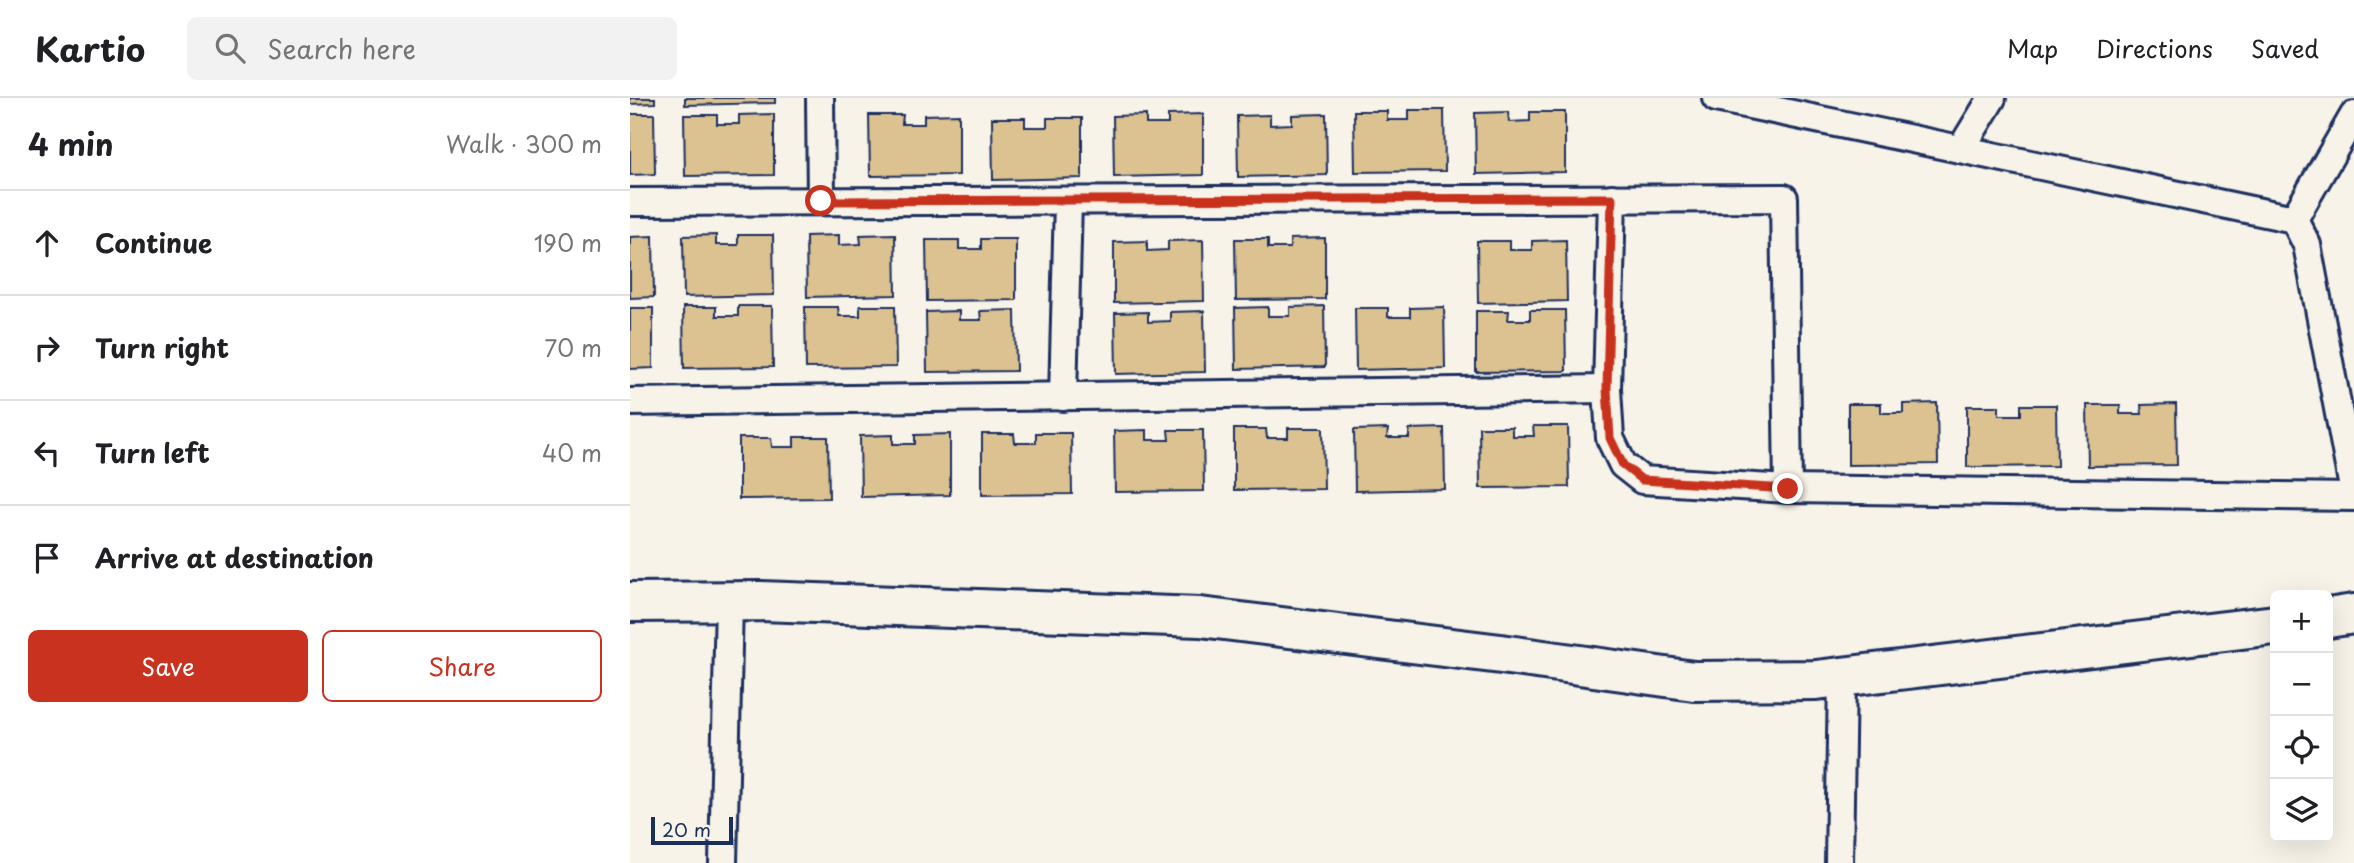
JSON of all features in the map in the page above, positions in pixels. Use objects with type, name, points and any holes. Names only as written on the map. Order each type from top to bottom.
[{"type":"main road","points":[[630,602],[761,601],[1200,617],[1501,653],[1694,681],[1815,680],[2270,626]]},
{"type":"main road","points":[[2333,617],[2354,614]]},
{"type":"street","points":[[820,98],[821,201]]},
{"type":"street","points":[[1716,98],[2294,219]]},
{"type":"street","points":[[1961,149],[1992,98]]},
{"type":"street","points":[[2294,219],[2354,115]]},
{"type":"street","points":[[1612,198],[1607,389],[1610,438],[1623,465],[1642,480],[1788,489],[2354,495],[2307,245],[2294,219]]},
{"type":"street","points":[[630,202],[1783,198],[1788,489]]},
{"type":"street","points":[[1063,397],[1068,201]]},
{"type":"street","points":[[630,402],[1607,389]]},
{"type":"street","points":[[723,863],[729,602]]},
{"type":"street","points":[[1839,863],[1842,677]]},
{"type":"building","points":[[630,98],[655,98],[655,103],[630,104]]},
{"type":"building","points":[[685,98],[775,98],[775,103],[685,105]]},
{"type":"building","points":[[1409,110],[1444,110],[1445,171],[1355,172],[1354,111],[1387,111],[1387,120],[1409,120]]},
{"type":"building","points":[[1508,112],[1509,122],[1530,121],[1530,112],[1565,112],[1565,172],[1476,174],[1475,113]]},
{"type":"building","points":[[630,114],[654,114],[655,174],[630,175]]},
{"type":"building","points":[[774,114],[774,175],[685,176],[684,115],[717,115],[717,124],[739,124],[739,115]]},
{"type":"building","points":[[959,114],[959,175],[870,176],[869,115],[903,115],[902,124],[924,124],[924,115]]},
{"type":"building","points":[[1203,114],[1203,175],[1114,177],[1113,116],[1146,115],[1146,124],[1168,124],[1168,115]]},
{"type":"building","points":[[1326,114],[1327,175],[1238,177],[1237,116],[1270,115],[1270,125],[1292,124],[1292,115]]},
{"type":"building","points":[[992,118],[1025,118],[1025,127],[1047,127],[1047,118],[1082,118],[1082,178],[993,180]]},
{"type":"building","points":[[895,234],[896,295],[807,297],[806,236],[839,235],[839,245],[861,244],[860,235]]},
{"type":"building","points":[[716,235],[716,245],[738,245],[738,235],[773,235],[774,295],[684,297],[683,236]]},
{"type":"building","points":[[653,236],[654,297],[630,298],[630,237]]},
{"type":"building","points":[[1325,238],[1325,299],[1236,300],[1235,239],[1268,239],[1268,248],[1290,248],[1290,239]]},
{"type":"building","points":[[981,239],[1016,239],[1016,300],[927,301],[926,240],[959,240],[959,249],[981,249]]},
{"type":"building","points":[[1203,240],[1204,301],[1114,303],[1114,242],[1147,241],[1147,251],[1168,250],[1168,241]]},
{"type":"building","points":[[1566,240],[1567,301],[1478,303],[1477,241],[1510,241],[1510,250],[1532,250],[1532,241]]},
{"type":"building","points":[[738,306],[772,306],[773,367],[684,368],[683,307],[716,307],[716,316],[738,316]]},
{"type":"building","points":[[860,306],[895,306],[896,367],[806,368],[805,307],[838,307],[839,316],[860,316]]},
{"type":"building","points":[[1324,306],[1325,367],[1236,369],[1235,308],[1268,307],[1268,316],[1290,316],[1290,307]]},
{"type":"building","points":[[1444,307],[1445,368],[1356,370],[1355,308],[1388,308],[1388,317],[1410,317],[1410,308]]},
{"type":"building","points":[[630,308],[653,308],[653,368],[630,369]]},
{"type":"building","points":[[1015,310],[1016,371],[927,372],[926,312],[959,311],[959,320],[981,320],[980,311]]},
{"type":"building","points":[[1530,310],[1565,310],[1566,371],[1476,372],[1476,311],[1509,311],[1508,320],[1530,320]]},
{"type":"building","points":[[1204,311],[1205,372],[1116,374],[1115,313],[1148,312],[1148,322],[1170,321],[1170,312]]},
{"type":"building","points":[[1937,403],[1938,464],[1848,465],[1848,404],[1881,404],[1881,413],[1903,413],[1903,404]]},
{"type":"building","points":[[2176,404],[2177,465],[2088,466],[2087,405],[2120,405],[2120,414],[2142,414],[2141,405]]},
{"type":"building","points":[[2021,405],[2056,405],[2057,466],[1967,467],[1967,406],[1999,406],[1999,415],[2021,415]]},
{"type":"building","points":[[1533,426],[1568,426],[1569,487],[1480,488],[1479,427],[1512,427],[1512,436],[1534,436]]},
{"type":"building","points":[[1288,428],[1323,428],[1324,489],[1234,490],[1234,429],[1266,429],[1267,438],[1288,438]]},
{"type":"building","points":[[1444,428],[1445,489],[1355,491],[1354,430],[1388,429],[1387,438],[1409,438],[1409,429]]},
{"type":"building","points":[[1147,430],[1147,440],[1169,440],[1168,430],[1203,430],[1204,491],[1115,492],[1114,431]]},
{"type":"building","points":[[1036,433],[1071,433],[1072,494],[982,495],[982,434],[1014,434],[1015,443],[1036,443]]},
{"type":"building","points":[[950,434],[950,495],[861,497],[860,436],[893,435],[893,444],[915,444],[915,435]]},
{"type":"building","points":[[794,437],[828,437],[829,498],[739,499],[739,438],[771,438],[772,447],[794,447]]},
{"type":"route","points":[[821,201],[1612,198],[1607,389],[1610,438],[1623,465],[1642,480],[1788,489]]}]
